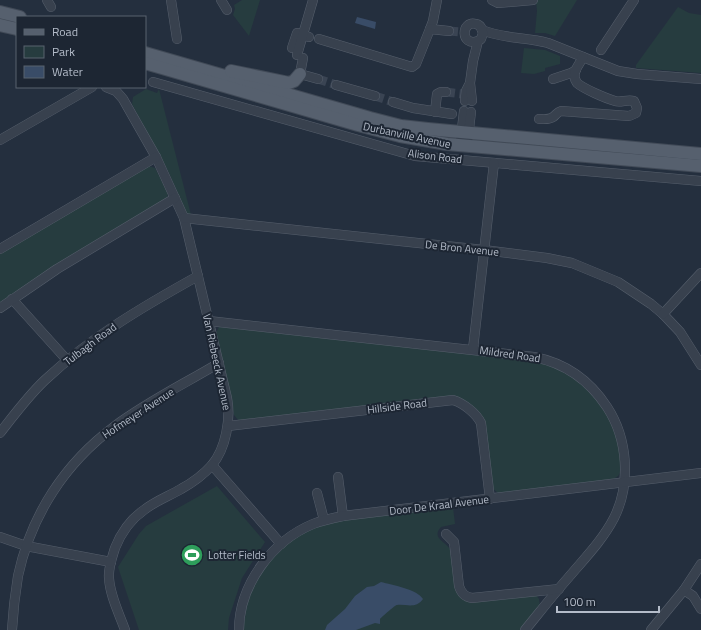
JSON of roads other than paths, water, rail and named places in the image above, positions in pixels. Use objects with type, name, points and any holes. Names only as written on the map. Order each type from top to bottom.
[{"type":"main road","points":[[0,12],[16,16]]},
{"type":"main road","points":[[0,25],[16,29]]},
{"type":"main road","name":"Durbanville Avenue","points":[[146,53],[400,126],[701,154]]},
{"type":"main road","name":"Durbanville Avenue","points":[[146,63],[400,136],[463,146],[701,166]]},
{"type":"main road","points":[[180,64],[204,66],[285,82],[294,81],[300,74]]},
{"type":"street","points":[[171,0],[177,39]]},
{"type":"street","points":[[221,0],[227,10]]},
{"type":"street","points":[[313,0],[306,36],[297,33],[298,53],[300,74],[318,79]]},
{"type":"street","points":[[319,39],[412,67],[416,64],[433,21],[437,0]]},
{"type":"street","points":[[492,0],[498,3],[533,0]]},
{"type":"street","points":[[600,50],[634,0]]},
{"type":"street","points":[[430,29],[449,31]]},
{"type":"street","points":[[466,98],[473,61],[472,36],[494,35],[538,40],[610,68],[627,73],[701,79]]},
{"type":"street","points":[[538,119],[549,119],[557,112],[561,111],[629,116],[636,113],[637,108],[634,101],[614,101],[578,85],[575,82],[574,76],[583,57]]},
{"type":"street","points":[[553,79],[576,70]]},
{"type":"street","name":"Alison Road","points":[[153,82],[415,156],[701,181]]},
{"type":"street","points":[[336,85],[375,96]]},
{"type":"street","points":[[0,140],[90,88]]},
{"type":"street","name":"Van Riebeeck Avenue","points":[[108,88],[116,91],[123,99],[156,157],[184,218],[228,405],[228,426],[224,441],[212,465],[185,487],[152,504],[135,517],[118,540],[109,573],[114,604],[125,630]]},
{"type":"street","points":[[435,112],[437,94],[446,92]]},
{"type":"street","points":[[393,102],[414,108],[452,114]]},
{"type":"street","points":[[463,146],[467,111]]},
{"type":"street","points":[[0,250],[156,157]]},
{"type":"street","points":[[473,349],[494,163]]},
{"type":"street","points":[[0,308],[57,269],[175,198]]},
{"type":"street","name":"De Bron Avenue","points":[[184,218],[484,250],[561,260],[584,267],[626,286],[663,314],[680,332],[701,365]]},
{"type":"street","points":[[663,314],[701,273]]},
{"type":"street","name":"Tulbagh Road","points":[[0,433],[31,394],[67,360],[87,344],[115,325],[198,276]]},
{"type":"street","points":[[12,299],[67,360]]},
{"type":"street","name":"Mildred Road","points":[[209,321],[473,349],[545,359],[564,367],[590,386],[609,410],[618,429],[624,457],[624,483],[620,504],[608,527],[596,544],[525,630]]},
{"type":"street","name":"Hofmeyer Avenue","points":[[12,630],[16,587],[26,546],[36,520],[53,489],[67,471],[97,440],[133,414],[219,363]]},
{"type":"street","name":"Hillside Road","points":[[228,426],[453,400],[459,402],[476,415],[481,423],[490,499]]},
{"type":"street","points":[[212,465],[281,544]]},
{"type":"street","name":"Door De Kraal Avenue","points":[[239,630],[241,606],[254,577],[265,561],[281,544],[306,528],[324,520],[343,516],[701,473]]},
{"type":"street","points":[[338,476],[343,516]]},
{"type":"street","points":[[317,493],[324,520]]},
{"type":"street","points":[[446,534],[454,542],[459,586],[461,592],[466,596],[472,598],[559,588]]},
{"type":"street","points":[[0,537],[26,546],[111,562]]},
{"type":"street","points":[[650,630],[684,590],[701,564]]},
{"type":"street","points":[[684,590],[693,596],[701,609]]},
{"type":"water","points":[[357,17],[376,22],[375,29],[355,23]]},
{"type":"water","points":[[381,582],[410,590],[423,599],[414,605],[396,605],[380,619],[380,624],[375,623],[356,630],[325,630],[327,625],[345,609],[355,596],[367,587],[374,586]]},
{"type":"tunnel","points":[[449,31],[460,32]]},
{"type":"tunnel","points":[[318,79],[336,85]]},
{"type":"tunnel","points":[[446,92],[462,94]]},
{"type":"tunnel","points":[[375,96],[393,102]]},
{"type":"place","name":"Lotter Fields","points":[[192,555]]}]
